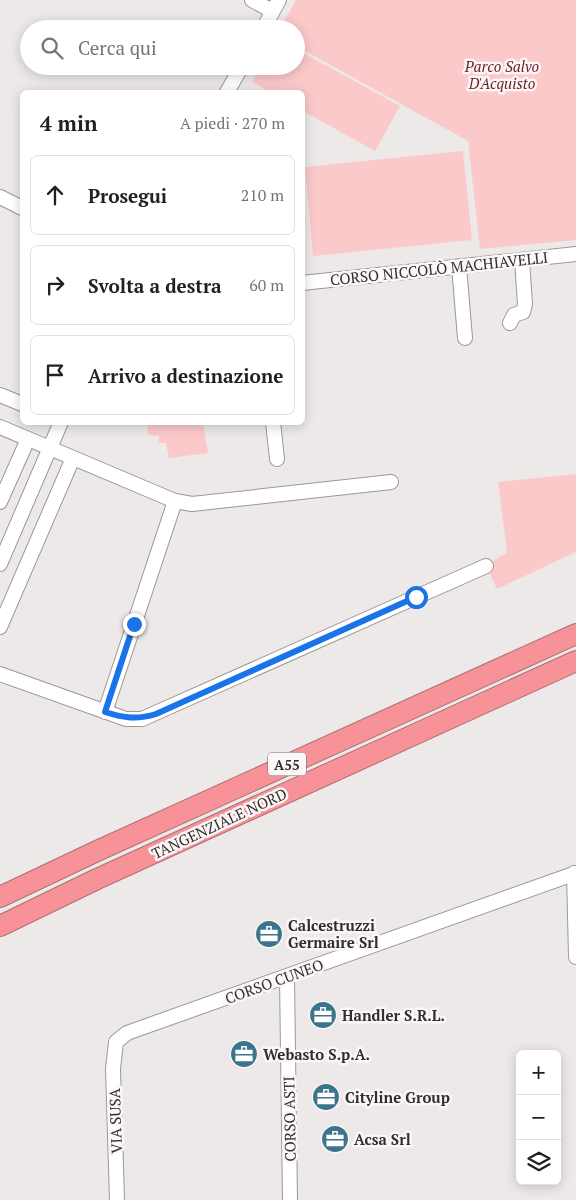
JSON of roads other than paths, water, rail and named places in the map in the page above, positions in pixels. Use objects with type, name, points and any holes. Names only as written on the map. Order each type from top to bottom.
[{"type":"highway","name":"TANGENZIALE NORD","points":[[0,897],[97,851],[576,634]]},
{"type":"highway","name":"TANGENZIALE NORD","points":[[0,926],[97,878],[576,662]]},
{"type":"street","points":[[252,0],[275,6],[267,20]]},
{"type":"street","points":[[228,90],[237,75]]},
{"type":"street","points":[[0,196],[20,205]]},
{"type":"street","name":"CORSO NICCOLÒ MACHIAVELLI","points":[[305,283],[576,254]]},
{"type":"street","points":[[510,323],[514,315],[523,312],[525,304],[522,260]]},
{"type":"street","points":[[459,266],[465,338]]},
{"type":"street","points":[[0,394],[20,403]]},
{"type":"street","points":[[0,564],[60,425]]},
{"type":"street","points":[[273,425],[277,459]]},
{"type":"street","points":[[0,427],[174,501],[192,504],[391,482]]},
{"type":"street","points":[[0,502],[28,439]]},
{"type":"street","points":[[0,627],[73,458]]},
{"type":"street","points":[[105,712],[174,501]]},
{"type":"street","points":[[0,674],[126,719],[142,719],[486,566]]},
{"type":"street","points":[[575,873],[576,957]]},
{"type":"street","name":"CORSO CUNEO","points":[[116,1042],[127,1033],[575,873]]},
{"type":"street","name":"CORSO ASTI","points":[[287,977],[290,1200]]},
{"type":"street","name":"VIA SUSA","points":[[116,1042],[113,1069],[117,1200]]},
{"type":"place","name":"Calcestruzzi Germaire Srl","points":[[269,934]]},
{"type":"place","name":"Handler S.R.L.","points":[[323,1015]]},
{"type":"place","name":"Webasto S.p.A.","points":[[244,1054]]},
{"type":"place","name":"Cityline Group","points":[[326,1097]]},
{"type":"place","name":"Acsa Srl","points":[[335,1139]]},
{"type":"park label","name":"Parco Salvo D'Acquisto","points":[[502,74]]}]
